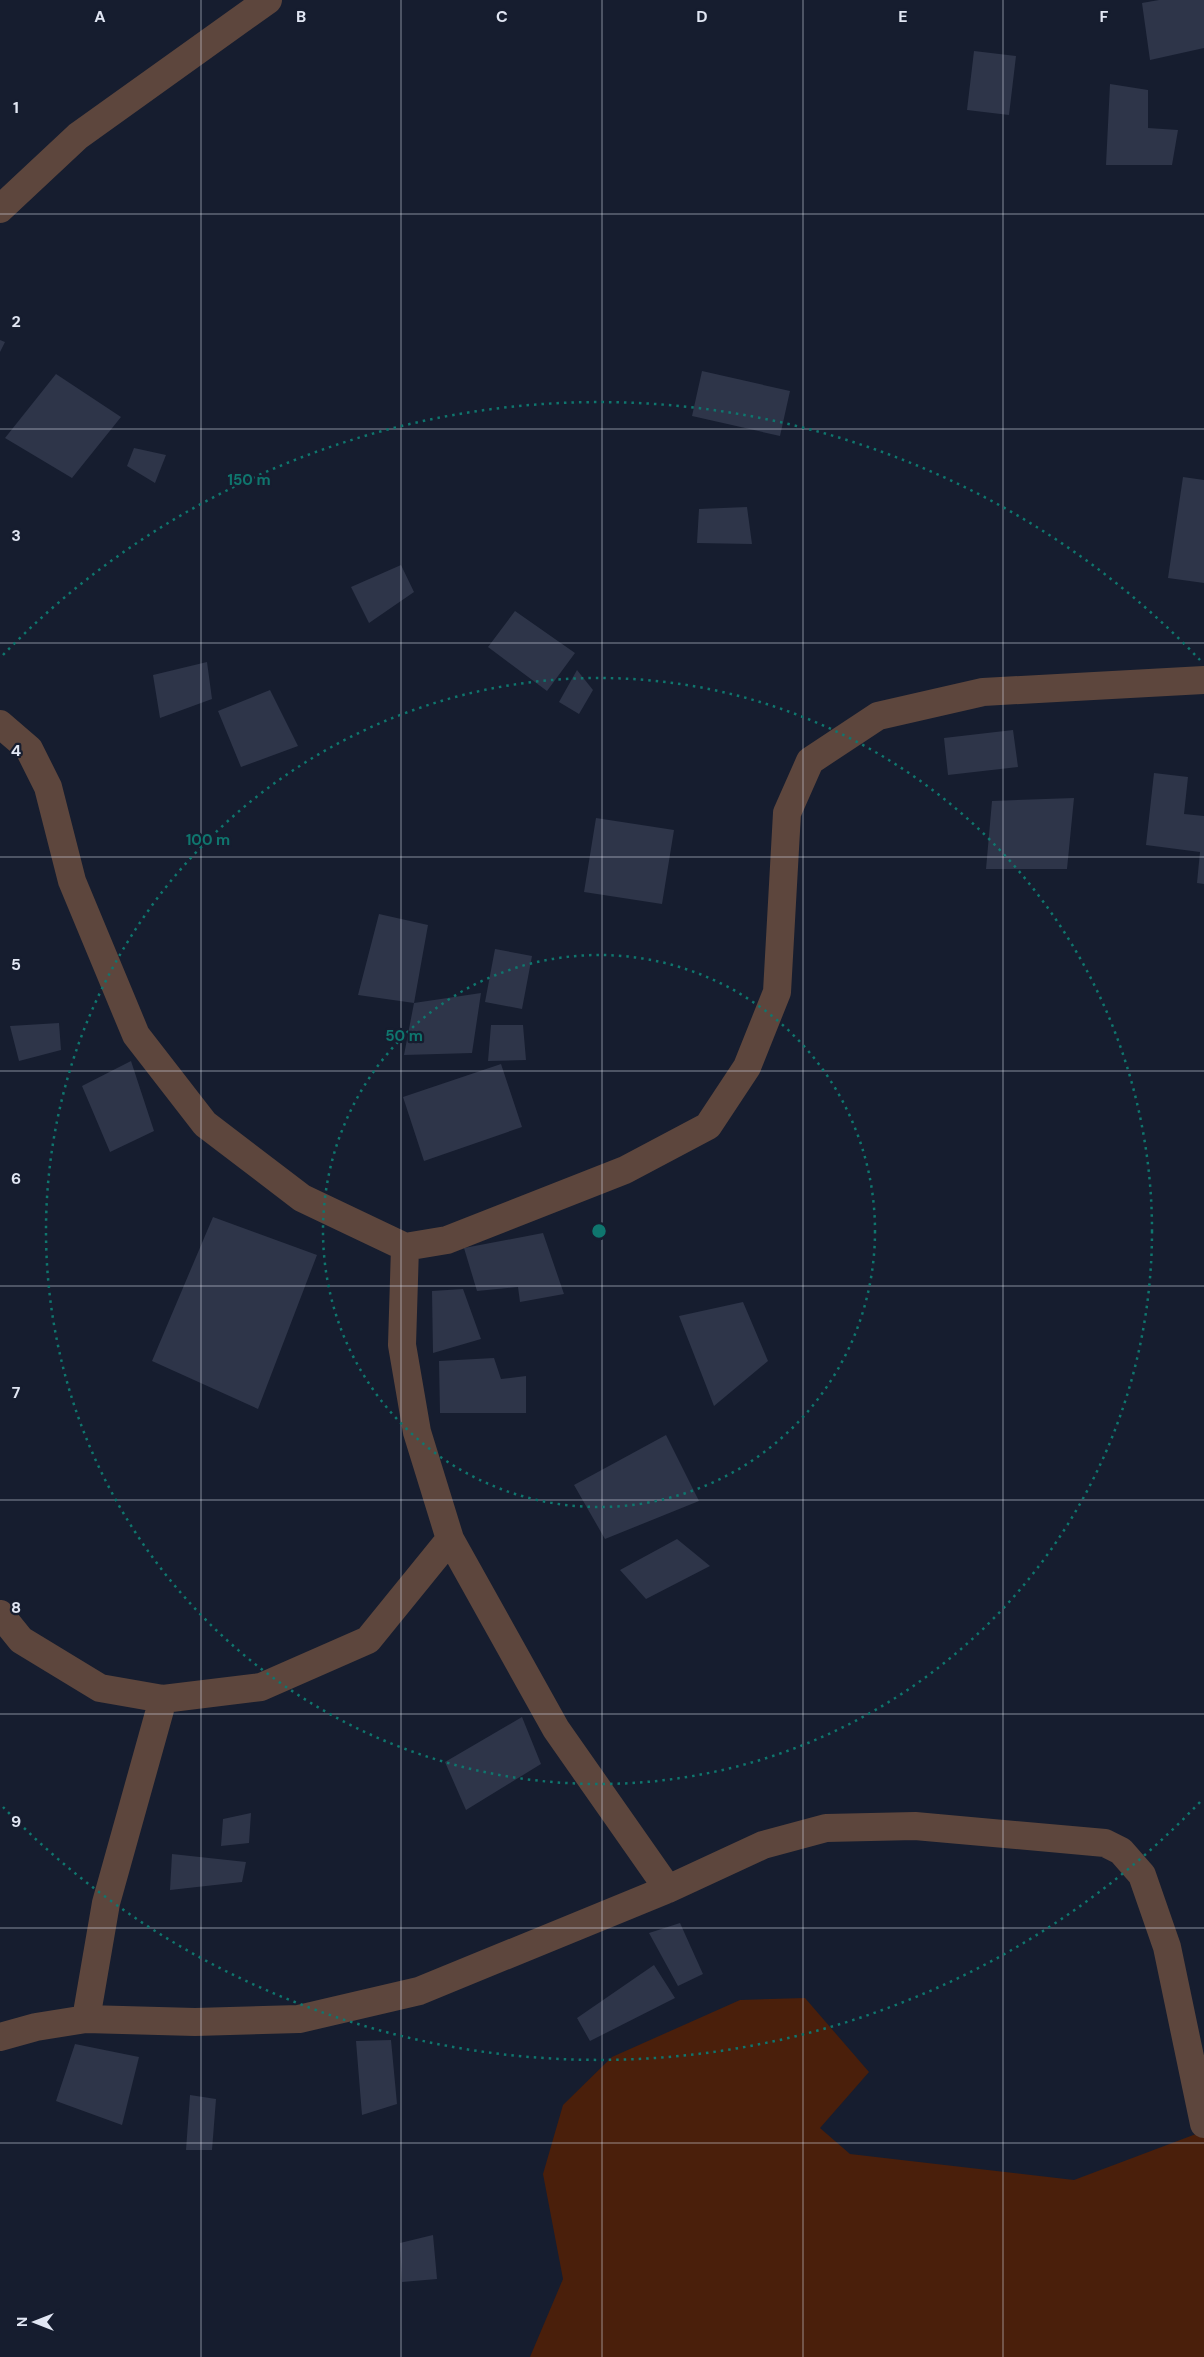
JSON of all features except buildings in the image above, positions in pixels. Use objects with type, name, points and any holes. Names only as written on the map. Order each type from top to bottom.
[{"type":"street","points":[[0,209],[78,136],[268,0]]},
{"type":"street","points":[[0,724],[29,749],[48,787],[72,881],[136,1035],[205,1124],[302,1198],[405,1247],[447,1240],[625,1170],[708,1126],[747,1067],[777,992],[787,813],[810,761],[878,716],[983,692],[1204,680]]},
{"type":"street","points":[[405,1247],[402,1345],[418,1432],[450,1539],[556,1729],[668,1889]]},
{"type":"street","points":[[0,1614],[22,1640],[100,1688],[163,1699],[261,1687],[368,1640],[450,1539]]},
{"type":"street","points":[[86,2019],[106,1902],[163,1699]]},
{"type":"street","points":[[0,2037],[36,2027],[86,2019],[195,2022],[299,2019],[419,1991],[668,1889],[763,1845],[826,1828],[916,1826],[1105,1843],[1121,1850],[1142,1875],[1167,1947],[1204,2124]]},
{"type":"shaded area","points":[[805,1998],[869,2072],[820,2128],[850,2154],[1074,2180],[1204,2131],[1204,2357],[530,2357],[563,2279],[543,2174],[563,2105],[612,2057],[740,2000]]}]
